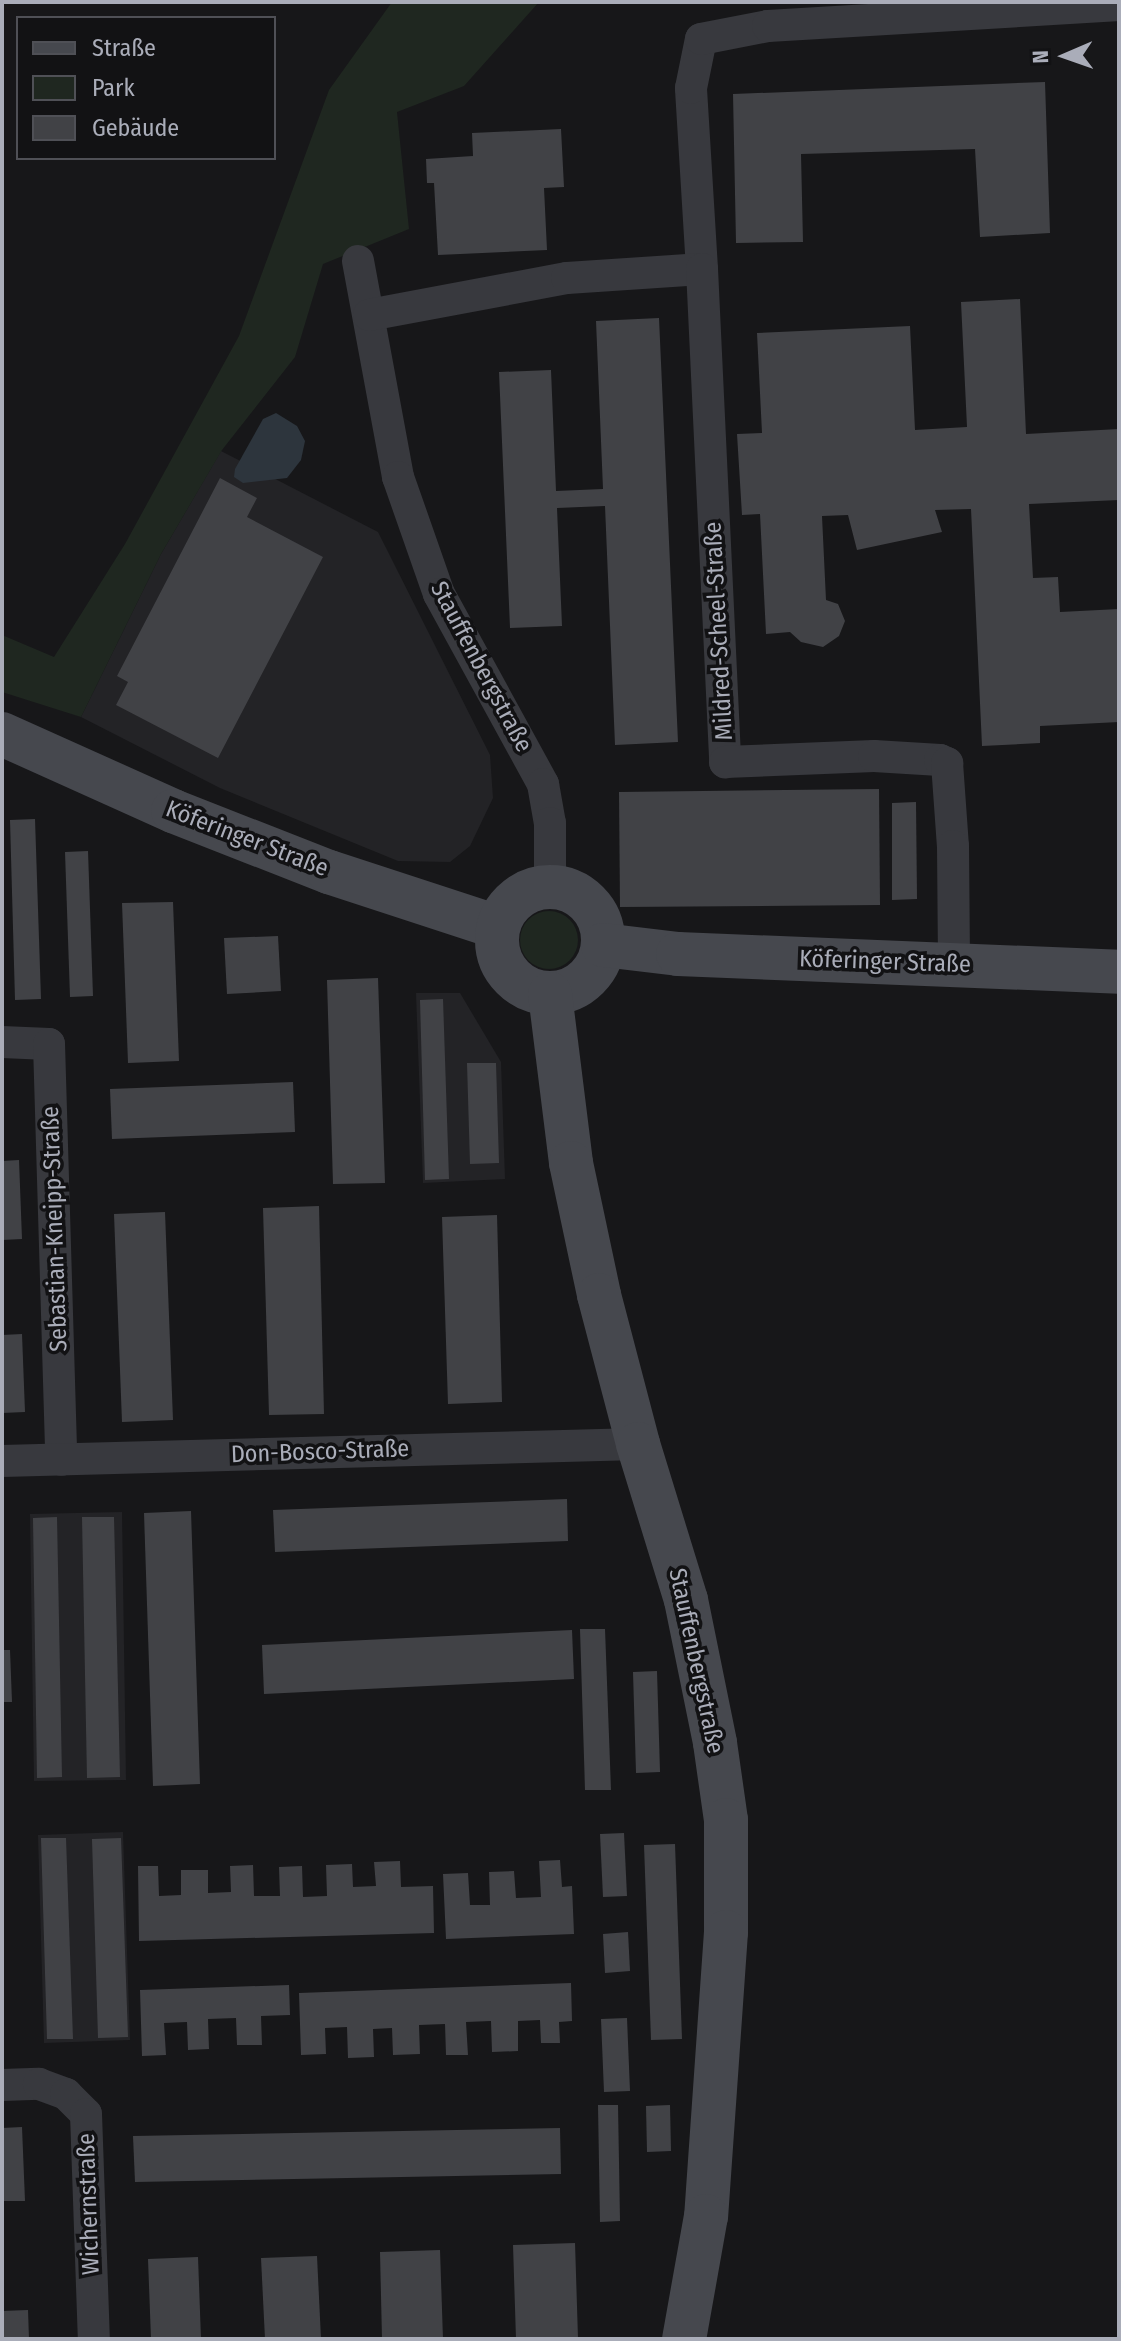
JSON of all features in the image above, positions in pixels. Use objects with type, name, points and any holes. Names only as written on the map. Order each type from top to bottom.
[{"type":"street","name":"Mildred-Scheel-Straße","points":[[954,964],[954,883],[947,763],[874,756],[725,762],[691,88],[701,39],[768,26],[1119,5]]},
{"type":"street","name":"Stauffenbergstraße","points":[[358,261],[398,477],[439,594],[543,784],[550,823],[550,886]]},
{"type":"street","points":[[369,315],[567,278],[702,269]]},
{"type":"street","name":"Köferinger Straße","points":[[2,734],[173,811],[329,872],[497,927]]},
{"type":"street","points":[[550,886],[583,897],[602,927],[603,945],[592,974],[580,984],[550,994],[534,992],[508,974],[498,952],[497,927],[504,911],[517,898],[532,889],[550,886]]},
{"type":"street","name":"Köferinger Straße","points":[[603,945],[678,954],[1119,972]]},
{"type":"street","name":"Stauffenbergstraße","points":[[550,994],[571,1163],[599,1295],[638,1444],[686,1600],[715,1743],[726,1820],[726,1932],[706,2216],[684,2339]]},
{"type":"street","name":"Sebastian-Kneipp-Straße","points":[[2,1042],[49,1044],[61,1460]]},
{"type":"street","name":"Don-Bosco-Straße","points":[[2,1461],[638,1444]]},
{"type":"street","name":"Wichernstraße","points":[[2,2085],[39,2084],[66,2094],[86,2114],[94,2339]]},
{"type":"shaded area","points":[[276,413],[297,426],[305,441],[301,460],[287,478],[243,483],[234,477],[235,469],[263,419]]},
{"type":"shaded area","points":[[221,451],[378,532],[490,755],[493,798],[470,846],[450,862],[398,861],[220,788],[81,717],[161,554]]},
{"type":"shaded area","points":[[416,993],[460,993],[501,1062],[505,1179],[423,1183]]},
{"type":"shaded area","points":[[122,1512],[126,1780],[34,1781],[30,1514]]},
{"type":"shaded area","points":[[123,1832],[130,2040],[44,2043],[38,1835]]},
{"type":"green space","points":[[392,2],[539,2],[464,86],[397,112],[409,229],[323,264],[295,357],[222,450],[161,554],[81,717],[2,692],[2,635],[54,657],[125,544],[239,336],[329,90]]},
{"type":"green space","points":[[549,911],[569,920],[578,940],[569,960],[549,969],[529,960],[520,940],[529,920]]},
{"type":"building","points":[[1045,82],[1050,233],[980,237],[975,149],[801,154],[803,242],[736,243],[733,94]]},
{"type":"building","points":[[561,129],[564,187],[544,188],[547,250],[438,255],[434,183],[427,183],[426,159],[473,156],[472,133]]},
{"type":"building","points":[[1020,299],[1026,434],[1119,429],[1119,500],[1029,504],[1033,578],[1058,577],[1060,612],[1119,609],[1119,722],[1040,726],[1040,743],[982,746],[971,509],[935,510],[942,532],[857,550],[848,515],[822,516],[826,600],[838,604],[845,621],[839,636],[823,647],[801,642],[790,632],[766,634],[760,514],[742,515],[737,434],[762,433],[757,333],[910,326],[915,430],[967,427],[961,302]]},
{"type":"building","points":[[659,318],[678,742],[615,745],[605,506],[557,508],[562,626],[510,628],[499,372],[551,370],[556,491],[603,489],[596,321]]},
{"type":"building","points":[[220,478],[257,498],[247,517],[323,557],[218,758],[116,705],[128,682],[117,676]]},
{"type":"building","points":[[879,789],[880,905],[620,907],[619,792]]},
{"type":"building","points":[[916,802],[917,899],[892,900],[892,803]]},
{"type":"building","points":[[35,819],[41,999],[15,1000],[10,820]]},
{"type":"building","points":[[88,851],[93,996],[70,997],[65,852]]},
{"type":"building","points":[[173,902],[179,1061],[128,1063],[122,903]]},
{"type":"building","points":[[278,936],[281,991],[227,994],[224,938]]},
{"type":"building","points":[[378,978],[385,1183],[333,1184],[327,980]]},
{"type":"building","points":[[443,999],[449,1179],[425,1180],[420,1000]]},
{"type":"building","points":[[467,1063],[496,1063],[499,1163],[470,1164]]},
{"type":"building","points":[[293,1082],[295,1132],[112,1139],[110,1089]]},
{"type":"building","points":[[19,1160],[22,1239],[2,1240],[2,1161]]},
{"type":"building","points":[[319,1206],[324,1414],[269,1415],[263,1208]]},
{"type":"building","points":[[165,1212],[173,1420],[122,1422],[114,1214]]},
{"type":"building","points":[[497,1215],[502,1402],[448,1404],[442,1217]]},
{"type":"building","points":[[22,1334],[25,1412],[2,1413],[2,1335]]},
{"type":"building","points":[[567,1499],[568,1541],[275,1552],[273,1510]]},
{"type":"building","points":[[191,1511],[200,1784],[153,1786],[144,1513]]},
{"type":"building","points":[[57,1517],[62,1777],[37,1778],[33,1518]]},
{"type":"building","points":[[82,1517],[114,1517],[120,1777],[87,1778]]},
{"type":"building","points":[[580,1629],[605,1629],[611,1790],[585,1790]]},
{"type":"building","points":[[572,1630],[574,1679],[264,1694],[262,1645]]},
{"type":"building","points":[[2,1650],[10,1650],[12,1702],[2,1702]]},
{"type":"building","points":[[657,1671],[660,1772],[636,1773],[633,1672]]},
{"type":"building","points":[[624,1833],[627,1896],[603,1897],[600,1834]]},
{"type":"building","points":[[41,1838],[66,1838],[73,2039],[47,2039]]},
{"type":"building","points":[[121,1838],[128,2037],[98,2038],[92,1839]]},
{"type":"building","points":[[675,1844],[682,2039],[651,2040],[644,1845]]},
{"type":"building","points":[[560,1860],[562,1887],[572,1886],[574,1934],[446,1939],[443,1874],[468,1873],[470,1905],[490,1905],[489,1872],[514,1871],[516,1898],[541,1897],[539,1861]]},
{"type":"building","points":[[400,1861],[401,1887],[433,1886],[434,1933],[139,1941],[138,1866],[158,1866],[159,1896],[181,1895],[181,1870],[208,1870],[208,1893],[231,1892],[230,1866],[253,1865],[254,1896],[280,1896],[279,1867],[302,1866],[303,1897],[327,1896],[326,1865],[352,1864],[353,1887],[376,1886],[374,1862]]},
{"type":"building","points":[[628,1932],[630,1971],[605,1973],[603,1934]]},
{"type":"building","points":[[571,1983],[572,2021],[559,2022],[560,2043],[541,2043],[540,2020],[518,2021],[518,2051],[492,2052],[491,2021],[466,2022],[468,2055],[446,2055],[445,2024],[419,2025],[420,2054],[393,2055],[392,2028],[373,2029],[374,2057],[348,2058],[347,2027],[325,2028],[326,2054],[301,2055],[299,1993]]},
{"type":"building","points":[[289,1985],[290,2015],[261,2016],[262,2045],[237,2045],[236,2018],[208,2019],[209,2049],[188,2050],[187,2022],[164,2023],[166,2055],[142,2056],[140,1990]]},
{"type":"building","points":[[627,2018],[630,2091],[604,2092],[601,2019]]},
{"type":"building","points":[[598,2105],[618,2105],[620,2221],[600,2222]]},
{"type":"building","points":[[670,2105],[671,2151],[647,2152],[646,2106]]},
{"type":"building","points":[[22,2127],[25,2201],[2,2201],[2,2128]]},
{"type":"building","points":[[560,2128],[561,2174],[135,2182],[133,2136]]},
{"type":"building","points":[[575,2243],[578,2339],[516,2339],[513,2245]]},
{"type":"building","points":[[440,2250],[443,2339],[382,2339],[380,2252]]},
{"type":"building","points":[[317,2256],[321,2339],[265,2339],[261,2258]]},
{"type":"building","points":[[198,2257],[201,2339],[151,2339],[148,2259]]},
{"type":"building","points":[[28,2310],[29,2339],[2,2339],[2,2311]]}]
